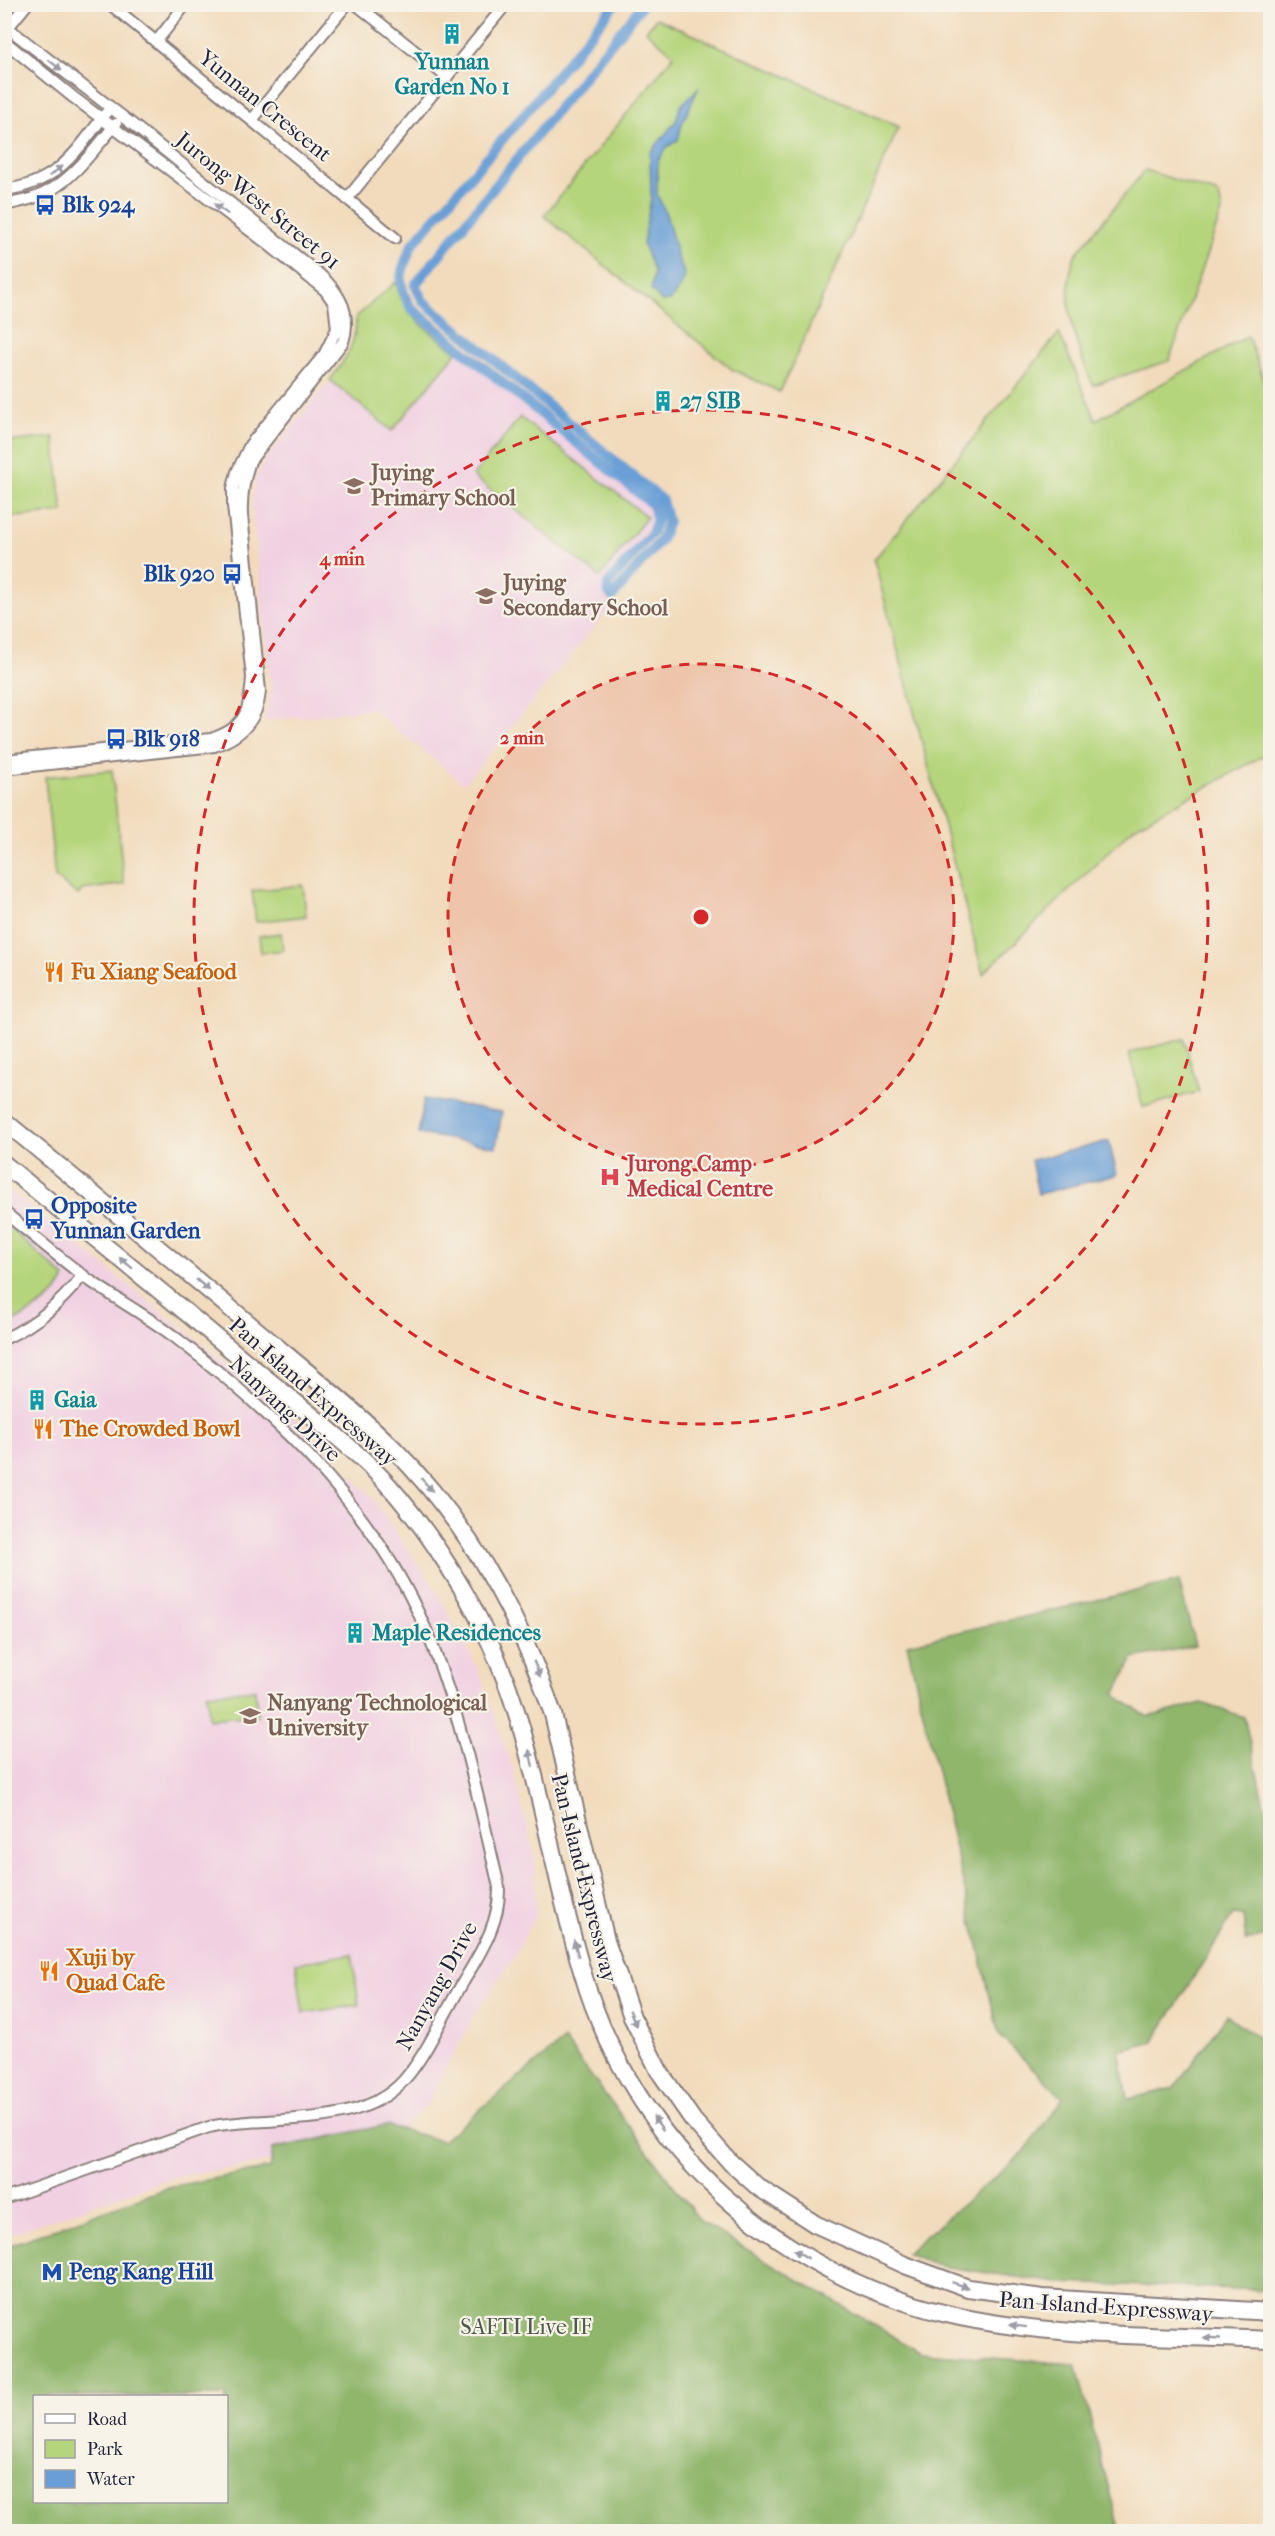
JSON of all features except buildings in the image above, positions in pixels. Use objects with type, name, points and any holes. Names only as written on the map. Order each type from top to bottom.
[{"type":"highway","name":"Pan-Island Expressway","points":[[4,1121],[339,1399],[393,1448],[426,1484],[481,1556],[518,1627],[550,1706],[562,1746],[604,1932],[632,2017],[659,2071],[676,2097],[730,2163],[758,2187],[815,2224],[905,2265],[968,2288],[1043,2298],[1270,2312]]},
{"type":"highway","name":"Pan-Island Expressway","points":[[4,1164],[369,1466],[424,1530],[483,1625],[505,1676],[521,1721],[581,1970],[598,2017],[637,2093],[675,2146],[714,2188],[771,2235],[820,2266],[890,2297],[929,2309],[1016,2326],[1081,2332],[1270,2340]]},
{"type":"street","points":[[6,28],[27,4]]},
{"type":"street","name":"Yunnan Crescent","points":[[110,4],[395,238]]},
{"type":"street","points":[[156,42],[186,4]]},
{"type":"street","points":[[252,120],[347,4]]},
{"type":"street","points":[[356,4],[447,77]]},
{"type":"street","points":[[347,198],[506,4]]},
{"type":"street","name":"Jurong West Street 91","points":[[4,769],[214,746],[229,741],[251,721],[259,705],[260,691],[242,515],[241,498],[244,479],[250,461],[344,342],[347,331],[342,301],[332,285],[122,117],[6,28]]},
{"type":"street","name":"Jurong West Street 91","points":[[4,41],[325,290],[334,303],[337,329],[324,355],[250,445],[243,457],[233,488],[252,677],[251,702],[246,716],[226,735],[211,739],[4,760]]},
{"type":"street","points":[[4,190],[25,188],[46,179],[63,167],[110,108]]},
{"type":"street","points":[[4,205],[29,200],[53,189],[73,172],[122,117]]},
{"type":"street","name":"Nanyang Drive","points":[[4,1212],[83,1275],[176,1337],[289,1433],[334,1482],[374,1535],[410,1596],[433,1647],[471,1764],[499,1887],[499,1901],[492,1932],[403,2082],[383,2098],[347,2112],[287,2120],[229,2123],[209,2127],[4,2199]]},
{"type":"street","points":[[4,1339],[37,1323],[59,1304],[83,1275]]},
{"type":"shaded area","name":"Juying Secondary School","points":[[457,352],[646,505],[652,517],[648,530],[608,578],[605,592],[611,607],[464,784],[372,709],[263,721],[271,688],[252,507],[255,480],[265,460],[330,380],[392,431]]},
{"type":"shaded area","name":"Nanyang Technological University","points":[[4,1186],[290,1414],[371,1496],[434,1587],[478,1669],[511,1763],[534,1853],[537,1912],[512,1961],[474,2015],[429,2102],[397,2134],[274,2161],[170,2178],[5,2236]]},
{"type":"green space","points":[[656,18],[899,127],[780,392],[733,370],[544,216],[674,55],[646,31]]},
{"type":"green space","points":[[1145,170],[1219,194],[1222,211],[1169,361],[1093,385],[1080,353],[1071,321],[1070,271],[1075,255]]},
{"type":"green space","points":[[396,282],[405,305],[419,323],[457,352],[392,431],[330,380],[352,343],[356,317]]},
{"type":"green space","points":[[1059,333],[1096,420],[1248,336],[1270,398],[1270,752],[1134,827],[983,974],[874,560]]},
{"type":"green space","points":[[520,417],[647,517],[600,577],[473,476]]},
{"type":"green space","points":[[54,437],[63,512],[5,518],[5,442]]},
{"type":"green space","points":[[112,770],[124,884],[82,890],[78,895],[55,877],[45,777]]},
{"type":"green space","points":[[303,885],[306,916],[256,922],[252,891]]},
{"type":"green space","points":[[281,933],[283,950],[261,953],[259,936]]},
{"type":"green space","points":[[1184,1039],[1199,1092],[1143,1107],[1129,1053]]},
{"type":"green space","points":[[5,1224],[65,1277],[56,1293],[48,1300],[5,1326]]},
{"type":"green space","points":[[1179,1581],[1195,1646],[1133,1658],[1115,1695],[1148,1717],[1202,1703],[1244,1717],[1270,1831],[1270,1935],[1246,1941],[1243,1916],[1233,1915],[1153,2042],[1119,2051],[1128,2099],[1174,2088],[1227,2015],[1262,2041],[1270,2040],[1270,2290],[1059,2283],[940,2266],[906,2253],[1024,2152],[1063,2098],[999,2035],[907,1644]]},
{"type":"green space","points":[[255,1690],[257,1715],[209,1719],[207,1693]]},
{"type":"green space","points":[[352,1954],[359,2005],[303,2013],[296,1963]]},
{"type":"green space","name":"SAFTI Live IF","points":[[564,2040],[701,2222],[921,2353],[1076,2364],[1120,2531],[5,2531],[5,2247],[169,2187],[270,2168],[273,2149],[386,2125],[442,2141]]},
{"type":"water","points":[[699,87],[682,124],[678,140],[667,147],[658,161],[657,194],[666,214],[685,276],[680,288],[670,301],[662,302],[651,290],[654,272],[643,244],[651,198],[650,153],[676,121],[680,107]]},
{"type":"water","points":[[424,1099],[502,1112],[496,1147],[418,1134]]},
{"type":"water","points":[[1109,1141],[1117,1175],[1038,1194],[1031,1160]]},
{"type":"waterway","points":[[615,4],[412,245],[401,276],[403,290],[411,308],[653,505],[657,520],[652,533],[608,584],[608,591],[612,597],[661,540],[668,522],[662,500],[423,301],[415,285],[643,4]]},
{"type":"place","name":"Yunnan Garden No 1","points":[[452,34]]},
{"type":"place","name":"Blk 924","points":[[45,205]]},
{"type":"place","name":"27 SIB","points":[[663,401]]},
{"type":"place","name":"Juying Primary School","points":[[354,486]]},
{"type":"place","name":"Blk 920","points":[[232,574]]},
{"type":"place","name":"Juying Secondary School","points":[[486,596]]},
{"type":"place","name":"Blk 918","points":[[116,739]]},
{"type":"place","name":"Fu Xiang Seafood","points":[[54,972]]},
{"type":"place","name":"Jurong Camp Medical Centre","points":[[610,1177]]},
{"type":"place","name":"Opposite Yunnan Garden","points":[[34,1219]]},
{"type":"place","name":"Gaia","points":[[37,1400]]},
{"type":"place","name":"The Crowded Bowl","points":[[43,1429]]},
{"type":"place","name":"Maple Residences","points":[[355,1633]]},
{"type":"place","name":"Nanyang Technological University","points":[[250,1716]]},
{"type":"place","name":"Xuji by Quad Cafe","points":[[49,1971]]},
{"type":"place","name":"Peng Kang Hill","points":[[52,2272]]}]
